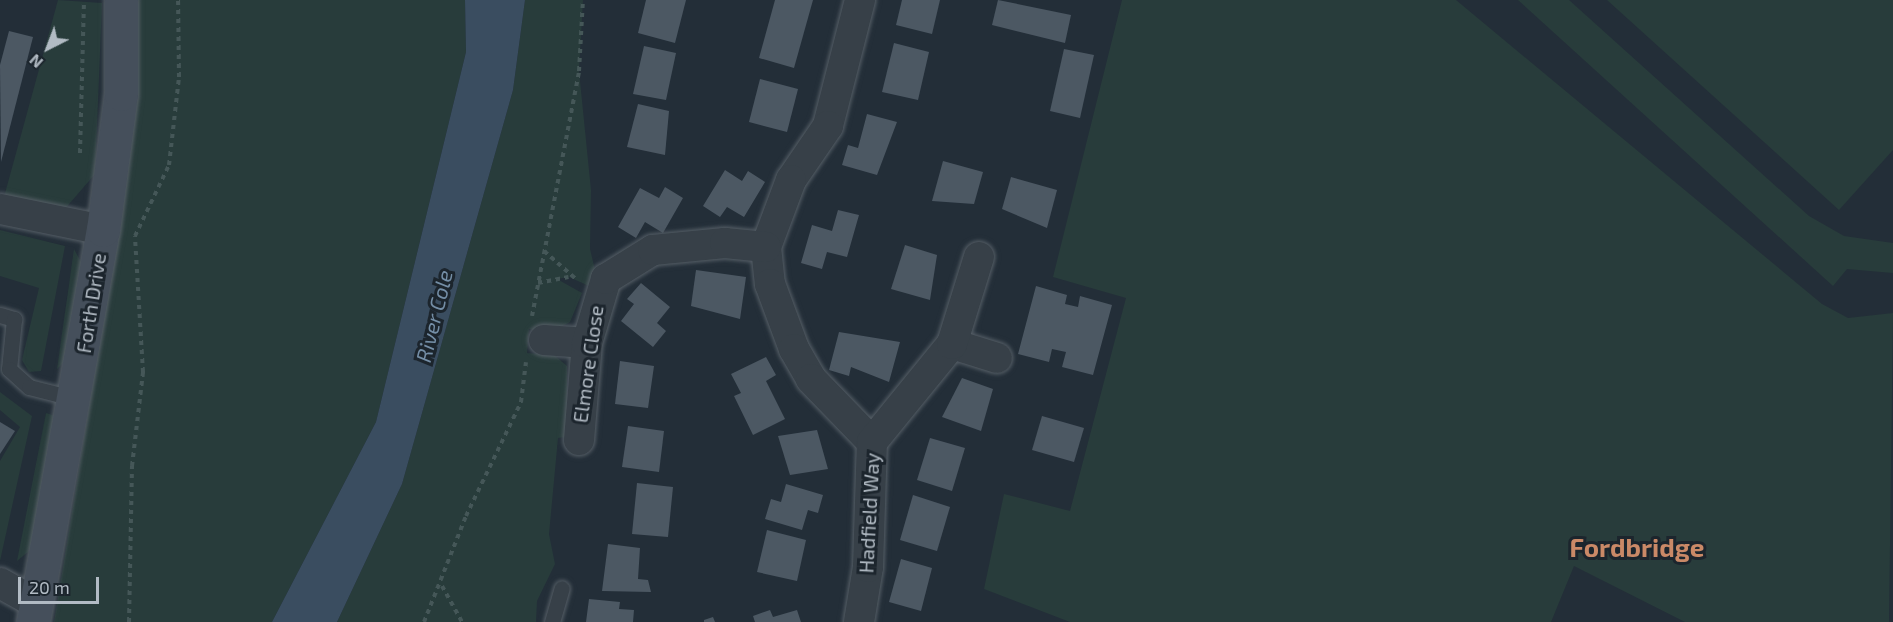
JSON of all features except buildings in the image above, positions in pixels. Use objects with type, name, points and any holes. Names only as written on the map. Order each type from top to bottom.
[{"type":"street","name":"Forth Drive","points":[[0,583],[35,613],[76,399],[103,230],[122,93],[121,0]]},
{"type":"street","points":[[860,0],[828,126],[790,180],[766,247],[770,284],[794,349],[811,379],[872,442]]},
{"type":"street","points":[[0,209],[103,230]]},
{"type":"street","name":"Elmore Close","points":[[579,440],[587,343],[600,291],[606,279],[653,250],[725,243],[766,247]]},
{"type":"street","name":"Hadfield Way","points":[[859,622],[868,567],[872,442],[952,344],[979,257]]},
{"type":"street","points":[[533,341],[587,343]]},
{"type":"street","points":[[952,344],[997,358]]},
{"type":"lane","points":[[0,315],[14,319],[9,369],[29,387],[76,399]]},
{"type":"lane","points":[[552,622],[562,588]]},
{"type":"path","points":[[80,166],[84,0]]},
{"type":"path","points":[[129,622],[132,466],[143,372],[135,236],[170,165],[179,77],[178,0]]},
{"type":"path","points":[[424,622],[442,586],[466,516],[521,402],[533,341],[538,283],[579,71],[583,0]]},
{"type":"path","points":[[544,251],[569,277],[600,291]]},
{"type":"path","points":[[538,283],[569,277]]},
{"type":"path","points":[[442,586],[462,622]]},
{"type":"green space","points":[[58,0],[102,3],[95,174],[64,210],[4,197]]},
{"type":"green space","points":[[133,0],[465,0],[466,52],[376,422],[272,622],[54,622],[128,168]]},
{"type":"green space","points":[[525,0],[583,0],[579,71],[591,190],[590,249],[600,291],[569,277],[557,279],[582,293],[570,322],[550,333],[529,329],[527,353],[554,355],[567,366],[567,437],[558,438],[549,534],[555,564],[537,601],[536,622],[337,622],[402,484],[513,90]]},
{"type":"green space","points":[[1122,0],[1456,0],[1822,304],[1848,318],[1893,313],[1889,622],[1685,622],[1574,566],[1551,622],[1070,622],[984,589],[1004,494],[1070,511],[1126,298],[1053,277]]},
{"type":"green space","points":[[1518,0],[1569,0],[1809,216],[1844,236],[1893,243],[1893,273],[1847,269],[1833,286]]},
{"type":"green space","points":[[1607,0],[1893,0],[1893,150],[1839,210]]},
{"type":"green space","points":[[0,230],[65,246],[41,371],[29,372],[22,360],[39,288],[0,276]]},
{"type":"green space","points":[[74,249],[83,266],[69,357],[57,369]]},
{"type":"green space","points":[[0,392],[32,416],[0,561],[0,461],[20,427],[0,410]]},
{"type":"green space","points":[[46,413],[59,417],[33,548],[17,561]]},
{"type":"water","name":"River Cole","points":[[465,0],[525,0],[513,90],[402,484],[337,622],[272,622],[376,422],[466,52]]},
{"type":"district","name":"Fordbridge","points":[[1637,547]]}]
